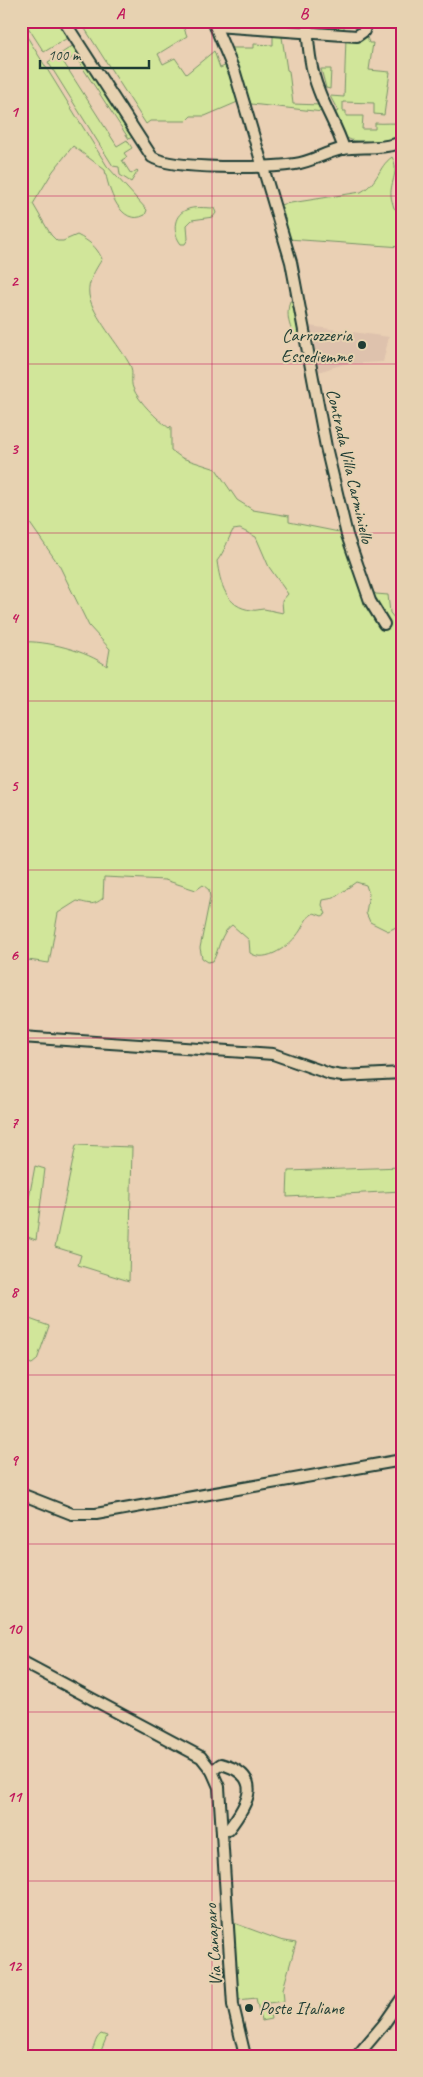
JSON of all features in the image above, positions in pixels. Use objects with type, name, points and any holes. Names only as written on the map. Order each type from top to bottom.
[{"type":"street","points":[[64,21],[152,157],[159,162],[189,165],[262,166],[296,164],[344,149],[390,147],[402,142]]},
{"type":"street","points":[[306,21],[312,70],[318,90],[344,149]]},
{"type":"street","points":[[214,24],[357,36],[364,31],[366,21]]},
{"type":"street","name":"Contrada Villa Carminiello","points":[[214,24],[235,72],[262,166],[276,204],[291,262],[326,447],[347,535],[370,601],[384,624]]},
{"type":"street","points":[[21,1037],[273,1054],[330,1074],[342,1076],[402,1074]]},
{"type":"street","points":[[21,1494],[72,1514],[96,1514],[402,1460]]},
{"type":"street","name":"Via Canaparo","points":[[21,1661],[201,1757],[212,1771],[219,1787],[233,2005],[245,2056]]},
{"type":"street","points":[[212,1771],[221,1764],[242,1774],[249,1782],[250,1794],[246,1805],[228,1830],[222,1830]]},
{"type":"street","points":[[357,2056],[384,2024],[402,1998]]},
{"type":"shaded area","points":[[309,326],[389,337],[383,362],[344,364],[318,372]]},
{"type":"green space","points":[[24,21],[59,21],[69,37],[44,52]]},
{"type":"green space","points":[[80,21],[181,21],[187,36],[158,54],[163,64],[175,58],[186,74],[214,51],[220,68],[227,65],[240,101],[205,116],[191,116],[186,121],[150,121],[146,124]]},
{"type":"green space","points":[[319,21],[344,22],[344,32],[319,31]]},
{"type":"green space","points":[[21,27],[107,166],[147,210],[145,215],[136,218],[122,211],[112,196],[105,170],[73,146],[53,171],[33,204],[51,235],[57,241],[63,241],[77,235],[98,251],[102,259],[89,285],[91,303],[130,365],[132,385],[136,393],[154,415],[169,428],[171,426],[171,450],[182,458],[216,469],[237,500],[253,510],[289,516],[289,522],[344,533],[370,590],[376,594],[388,595],[390,613],[402,627],[402,924],[388,931],[370,922],[366,913],[369,894],[366,885],[356,882],[334,898],[323,900],[322,905],[326,914],[322,916],[314,913],[311,915],[291,942],[278,951],[263,956],[256,956],[250,953],[249,940],[232,925],[222,937],[213,961],[208,962],[202,958],[200,948],[210,898],[209,890],[203,885],[196,890],[165,880],[104,877],[103,898],[96,903],[90,904],[77,901],[58,913],[49,963],[21,959],[21,642],[42,643],[78,651],[107,666],[110,649],[89,626],[59,565],[29,522],[21,503]],"holes":[[[240,529],[256,537],[269,567],[288,594],[282,601],[283,613],[264,609],[254,610],[236,605],[226,593],[220,578],[217,561],[233,530]]]},
{"type":"green space","points":[[273,33],[303,35],[303,38],[282,37],[293,104],[320,105],[323,112],[251,104],[229,48],[254,48],[254,44],[273,45]]},
{"type":"green space","points":[[346,37],[367,37],[369,43],[373,43],[369,70],[390,72],[384,115],[374,114],[374,103],[343,102],[343,111],[346,111],[346,116],[363,116],[362,129],[375,129],[375,123],[402,124],[402,136],[382,140],[358,141],[347,138],[341,130],[333,114],[338,111],[330,96],[344,97]]},
{"type":"green space","points":[[74,45],[132,137],[129,139],[75,56],[64,63],[117,146],[127,140],[132,148],[124,153],[127,157],[122,160],[131,174],[138,171],[131,182],[120,175],[119,167],[113,166],[48,62]]},
{"type":"green space","points":[[321,69],[331,69],[330,89],[326,88]]},
{"type":"green space","points":[[392,157],[395,172],[391,197],[394,208],[402,213],[402,247],[288,239],[278,205],[361,192],[372,183],[387,161]]},
{"type":"green space","points":[[192,208],[214,208],[216,213],[213,217],[192,220],[187,225],[188,239],[185,244],[181,244],[175,230],[178,216]]},
{"type":"green space","points":[[290,301],[304,302],[305,309],[301,343],[291,329],[288,318]]},
{"type":"green space","points":[[76,1145],[132,1147],[129,1281],[78,1265],[81,1255],[55,1247]]},
{"type":"green space","points":[[35,1166],[45,1169],[36,1240],[22,1235]]},
{"type":"green space","points":[[402,1167],[402,1191],[287,1197],[288,1171]]},
{"type":"green space","points":[[21,1316],[49,1326],[37,1360],[32,1364],[21,1361]]},
{"type":"green space","points":[[234,1923],[280,1940],[296,1943],[283,1989],[284,2001],[268,2003],[271,2019],[261,2021],[256,1998],[238,2000]]},
{"type":"green space","points":[[101,2034],[107,2036],[99,2056],[88,2056],[97,2039]]},
{"type":"place","name":"Carrozzeria Essediemme","points":[[362,345]]},
{"type":"place","name":"Poste Italiane","points":[[249,2008]]}]
